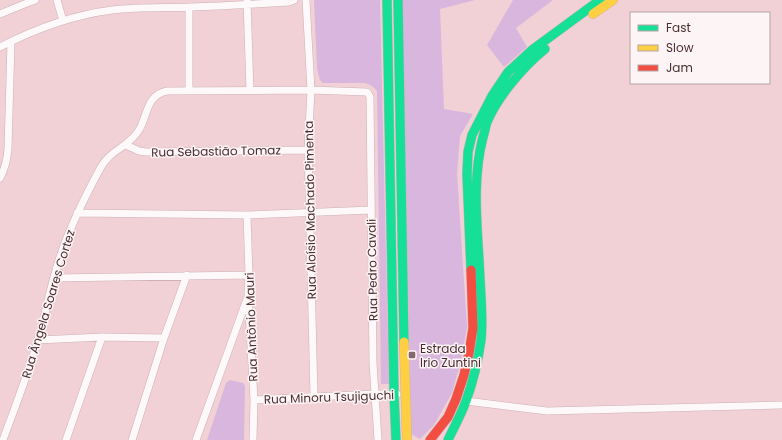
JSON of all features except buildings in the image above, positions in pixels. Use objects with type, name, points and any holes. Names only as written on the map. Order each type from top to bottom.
[{"type":"main road","points":[[387,0],[396,440]]},
{"type":"main road","points":[[398,0],[407,440]]},
{"type":"main road","points":[[430,440],[448,417],[456,399],[470,353],[473,328],[467,174],[468,152],[472,135],[492,96],[508,72],[532,50],[600,0]]},
{"type":"main road","points":[[448,440],[466,401],[476,368],[481,339],[482,318],[476,198],[480,150],[487,122],[498,101],[516,78],[539,54],[613,0]]},
{"type":"street","points":[[0,14],[35,0]]},
{"type":"street","points":[[57,0],[63,21]]},
{"type":"street","points":[[0,47],[34,31],[63,21],[117,10],[155,7],[189,7],[289,2],[294,0]]},
{"type":"street","name":"Rua Aloísio Machado Pimenta","points":[[306,0],[311,90],[308,150],[314,397]]},
{"type":"street","points":[[247,3],[250,91]]},
{"type":"street","points":[[189,7],[189,91],[311,90]]},
{"type":"street","points":[[0,178],[7,162],[11,42]]},
{"type":"street","name":"Rua Ângela Soares Cortez","points":[[4,440],[38,340],[62,251],[77,213],[105,161],[114,152],[126,145],[139,130],[149,104],[155,96],[167,90],[189,91]]},
{"type":"street","name":"Rua Pedro Cavali","points":[[311,90],[366,92],[370,99],[373,363],[378,440]]},
{"type":"street","name":"Rua Sebastião Tomaz","points":[[126,145],[139,151],[146,152],[308,150]]},
{"type":"street","points":[[77,213],[247,215],[371,210]]},
{"type":"street","name":"Rua Antônio Mauri","points":[[247,215],[249,275],[248,294],[254,400],[253,440]]},
{"type":"street","points":[[132,440],[164,338],[187,275]]},
{"type":"street","points":[[54,278],[249,275]]},
{"type":"street","points":[[196,440],[248,294]]},
{"type":"street","points":[[38,340],[102,337],[164,338]]},
{"type":"street","points":[[66,440],[102,337]]},
{"type":"street","name":"Rua Minoru Tsujiguchi","points":[[254,400],[405,394]]},
{"type":"street","points":[[466,401],[547,411],[782,405]]},
{"type":"shaded area","points":[[314,0],[380,0],[389,384],[381,384],[377,91],[372,86],[365,83],[323,83],[320,80],[317,69]]},
{"type":"shaded area","points":[[402,0],[475,0],[440,9],[444,109],[473,114],[460,136],[457,174],[467,327],[461,361],[452,393],[434,425],[420,439],[411,434]]},
{"type":"shaded area","points":[[513,0],[553,0],[516,28],[527,47],[504,67],[487,45]]},
{"type":"shaded area","points":[[230,380],[243,383],[245,386],[244,440],[207,440],[226,383]]},
{"type":"traffic: fast","points":[[387,0],[396,440]]},
{"type":"traffic: fast","points":[[398,0],[404,342]]},
{"type":"traffic: fast","points":[[471,270],[467,174],[468,152],[472,135],[492,96],[508,72],[532,50],[600,0]]},
{"type":"traffic: fast","points":[[448,440],[469,394],[481,340],[482,310],[476,190],[479,154],[483,137],[487,122],[504,92],[528,64],[545,49]]},
{"type":"traffic: slow","points":[[593,14],[613,0]]},
{"type":"traffic: slow","points":[[404,342],[407,440]]},
{"type":"traffic: jam","points":[[430,440],[448,417],[464,375],[473,328],[471,270]]},
{"type":"place","name":"Estrada Irio Zuntini","points":[[412,355]]}]
